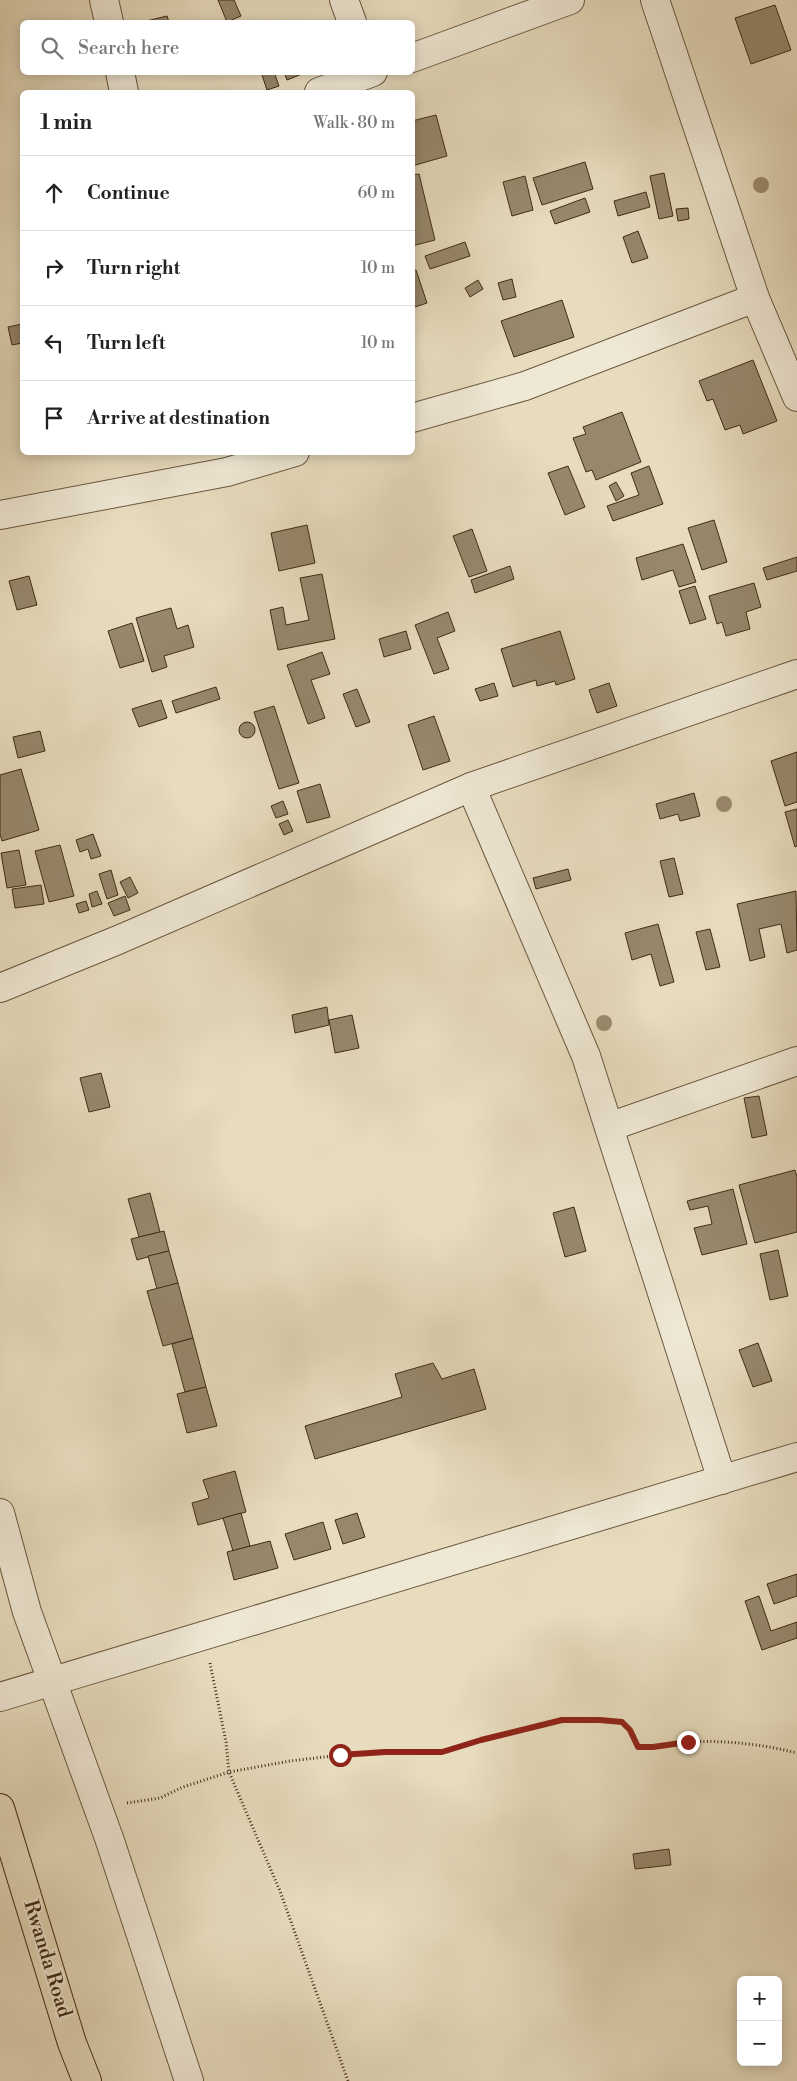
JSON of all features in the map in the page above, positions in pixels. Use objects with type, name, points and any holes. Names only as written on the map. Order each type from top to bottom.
[{"type":"highway","name":"Rwanda Road","points":[[0,1808],[72,2043],[87,2081]]},
{"type":"street","points":[[104,0],[109,20]]},
{"type":"street","points":[[344,0],[351,20]]},
{"type":"street","points":[[655,0],[755,298],[797,397]]},
{"type":"street","points":[[415,57],[558,2]]},
{"type":"street","points":[[121,75],[124,90]]},
{"type":"street","points":[[324,90],[366,75]]},
{"type":"street","points":[[415,417],[525,386],[755,298]]},
{"type":"street","points":[[0,515],[224,462],[274,455]]},
{"type":"street","points":[[0,988],[118,940],[471,787],[797,674]]},
{"type":"street","points":[[471,787],[586,1056],[722,1480]]},
{"type":"street","points":[[609,1126],[797,1061]]},
{"type":"street","points":[[0,1697],[797,1458]]},
{"type":"street","points":[[0,1513],[27,1612],[96,1804],[189,2081]]},
{"type":"path","points":[[204,1636],[226,1742],[229,1772],[280,1891],[348,2081]]},
{"type":"path","points":[[96,1804],[126,1803],[160,1798],[183,1787],[229,1772],[290,1761],[385,1752],[442,1752],[481,1740],[562,1720],[622,1722],[630,1730],[638,1747],[688,1742],[720,1742],[754,1744],[797,1753]]},
{"type":"building","points":[[218,0],[234,0],[241,16],[226,20]]},
{"type":"building","points":[[775,5],[791,50],[751,64],[735,18]]},
{"type":"building","points":[[167,16],[168,20],[150,20]]},
{"type":"building","points":[[262,75],[275,75],[279,86],[267,90]]},
{"type":"building","points":[[285,75],[300,75],[287,80]]},
{"type":"building","points":[[436,115],[447,156],[415,165],[415,120]]},
{"type":"building","points":[[585,162],[593,189],[542,205],[533,178]]},
{"type":"building","points":[[664,173],[673,216],[659,219],[650,176]]},
{"type":"building","points":[[419,174],[435,240],[415,245],[415,175]]},
{"type":"building","points":[[525,176],[533,210],[512,216],[503,182]]},
{"type":"building","points":[[646,192],[650,207],[618,216],[614,201]]},
{"type":"building","points":[[585,198],[590,212],[555,224],[550,211]]},
{"type":"building","points":[[688,208],[689,219],[678,221],[676,209]]},
{"type":"building","points":[[638,231],[648,258],[632,263],[623,237]]},
{"type":"building","points":[[465,242],[470,256],[430,269],[425,256]]},
{"type":"building","points":[[415,270],[427,303],[415,307]]},
{"type":"building","points":[[512,279],[516,297],[503,300],[498,283]]},
{"type":"building","points":[[478,280],[483,289],[470,297],[465,288]]},
{"type":"building","points":[[562,300],[574,337],[514,357],[501,321]]},
{"type":"building","points":[[20,324],[20,343],[12,345],[8,327]]},
{"type":"building","points":[[753,360],[777,421],[743,434],[740,425],[725,430],[713,399],[707,401],[699,381]]},
{"type":"building","points":[[622,412],[641,462],[596,480],[592,470],[586,472],[573,438],[586,434],[583,427]]},
{"type":"building","points":[[568,466],[585,507],[565,515],[548,473]]},
{"type":"building","points":[[649,466],[663,504],[613,521],[607,506],[639,495],[631,473]]},
{"type":"building","points":[[616,482],[624,496],[616,501],[609,486]]},
{"type":"building","points":[[714,520],[727,562],[702,570],[688,528]]},
{"type":"building","points":[[307,525],[315,563],[279,571],[271,533]]},
{"type":"building","points":[[472,529],[487,571],[469,577],[453,536]]},
{"type":"building","points":[[683,544],[696,582],[679,587],[673,570],[642,580],[636,558]]},
{"type":"building","points":[[797,557],[797,571],[767,580],[763,568]]},
{"type":"building","points":[[510,566],[514,579],[475,593],[471,580]]},
{"type":"building","points":[[322,574],[335,639],[278,650],[270,610],[283,607],[286,625],[309,620],[300,578]]},
{"type":"building","points":[[29,576],[37,605],[17,610],[9,581]]},
{"type":"building","points":[[754,583],[761,607],[746,612],[750,629],[726,636],[722,622],[717,624],[709,596]]},
{"type":"building","points":[[695,586],[706,619],[690,624],[679,591]]},
{"type":"building","points":[[171,608],[177,629],[188,625],[194,647],[164,656],[167,667],[152,672],[136,618]]},
{"type":"building","points":[[448,612],[455,631],[437,638],[449,669],[434,674],[415,625]]},
{"type":"building","points":[[132,623],[144,661],[120,668],[108,631]]},
{"type":"building","points":[[406,631],[411,649],[384,657],[379,639]]},
{"type":"building","points":[[560,631],[575,679],[556,685],[555,681],[537,686],[536,680],[513,687],[501,649]]},
{"type":"building","points":[[322,652],[330,674],[311,680],[325,718],[308,724],[287,665]]},
{"type":"building","points":[[494,683],[498,696],[480,701],[475,689]]},
{"type":"building","points":[[609,683],[617,706],[597,713],[589,690]]},
{"type":"building","points":[[216,687],[220,699],[176,713],[172,701]]},
{"type":"building","points":[[357,689],[370,722],[356,727],[343,694]]},
{"type":"building","points":[[161,700],[167,718],[139,727],[132,709]]},
{"type":"building","points":[[274,706],[299,783],[279,789],[254,712]]},
{"type":"building","points":[[434,716],[450,761],[423,770],[408,725]]},
{"type":"building","points":[[244,722],[250,722],[255,727],[253,736],[244,738],[239,733],[239,727]]},
{"type":"building","points":[[40,731],[45,751],[18,758],[13,737]]},
{"type":"building","points":[[797,752],[797,802],[785,806],[771,761]]},
{"type":"building","points":[[21,769],[39,830],[2,841],[0,834],[0,775]]},
{"type":"building","points":[[320,784],[330,817],[307,823],[297,791]]},
{"type":"building","points":[[694,793],[700,816],[680,821],[678,814],[660,819],[656,804]]},
{"type":"building","points":[[283,801],[288,814],[276,818],[271,806]]},
{"type":"building","points":[[797,809],[797,846],[795,847],[785,812]]},
{"type":"building","points":[[288,820],[293,831],[284,835],[279,824]]},
{"type":"building","points":[[93,834],[101,856],[91,859],[88,849],[80,852],[76,840]]},
{"type":"building","points":[[60,845],[74,896],[49,902],[35,851]]},
{"type":"building","points":[[19,850],[26,885],[7,888],[1,853]]},
{"type":"building","points":[[674,858],[683,894],[669,897],[660,861]]},
{"type":"building","points":[[568,869],[571,880],[536,889],[533,878]]},
{"type":"building","points":[[111,870],[118,895],[107,899],[99,874]]},
{"type":"building","points":[[130,877],[138,893],[128,898],[120,882]]},
{"type":"building","points":[[41,885],[44,904],[15,908],[12,889]]},
{"type":"building","points":[[97,891],[102,904],[92,907],[89,894]]},
{"type":"building","points":[[796,891],[797,950],[787,953],[781,924],[759,929],[765,957],[750,961],[737,904]]},
{"type":"building","points":[[125,896],[130,910],[114,916],[108,903]]},
{"type":"building","points":[[86,901],[89,910],[79,913],[76,904]]},
{"type":"building","points":[[658,924],[674,982],[660,986],[651,954],[632,960],[625,933]]},
{"type":"building","points":[[710,929],[720,967],[706,970],[696,932]]},
{"type":"building","points":[[327,1007],[329,1025],[295,1033],[292,1015]]},
{"type":"building","points":[[352,1015],[359,1048],[335,1053],[329,1020]]},
{"type":"building","points":[[101,1073],[110,1107],[89,1112],[80,1078]]},
{"type":"building","points":[[759,1096],[767,1135],[752,1138],[744,1098]]},
{"type":"building","points":[[795,1170],[797,1177],[797,1232],[755,1243],[739,1185]]},
{"type":"building","points":[[733,1189],[747,1244],[702,1255],[694,1228],[712,1224],[708,1206],[690,1210],[687,1201]]},
{"type":"building","points":[[150,1193],[160,1232],[139,1237],[128,1199]]},
{"type":"building","points":[[574,1207],[586,1251],[565,1257],[553,1213]]},
{"type":"building","points":[[164,1231],[169,1251],[137,1260],[131,1239]]},
{"type":"building","points":[[778,1250],[788,1296],[770,1300],[760,1254]]},
{"type":"building","points":[[169,1251],[178,1283],[157,1289],[148,1256]]},
{"type":"building","points":[[178,1283],[193,1338],[163,1346],[147,1291]]},
{"type":"building","points":[[193,1338],[206,1387],[185,1392],[172,1344]]},
{"type":"building","points":[[758,1343],[772,1381],[753,1387],[739,1350]]},
{"type":"building","points":[[433,1363],[442,1379],[474,1369],[486,1409],[315,1459],[305,1426],[402,1397],[395,1374]]},
{"type":"building","points":[[206,1387],[217,1426],[187,1433],[177,1394]]},
{"type":"building","points":[[235,1471],[246,1512],[198,1525],[192,1503],[209,1498],[203,1480]]},
{"type":"building","points":[[241,1513],[250,1546],[233,1551],[223,1518]]},
{"type":"building","points":[[357,1513],[365,1537],[343,1544],[335,1520]]},
{"type":"building","points":[[323,1522],[331,1549],[294,1560],[285,1534]]},
{"type":"building","points":[[270,1541],[278,1568],[234,1580],[227,1552]]},
{"type":"building","points":[[797,1574],[797,1596],[774,1604],[767,1584]]},
{"type":"building","points":[[759,1596],[771,1631],[797,1622],[797,1638],[762,1650],[745,1601]]},
{"type":"building","points":[[669,1849],[671,1865],[635,1869],[633,1854]]},
{"type":"route","points":[[340,1755],[385,1752],[442,1752],[481,1740],[562,1720],[622,1722],[630,1730],[638,1747],[688,1742]]}]
